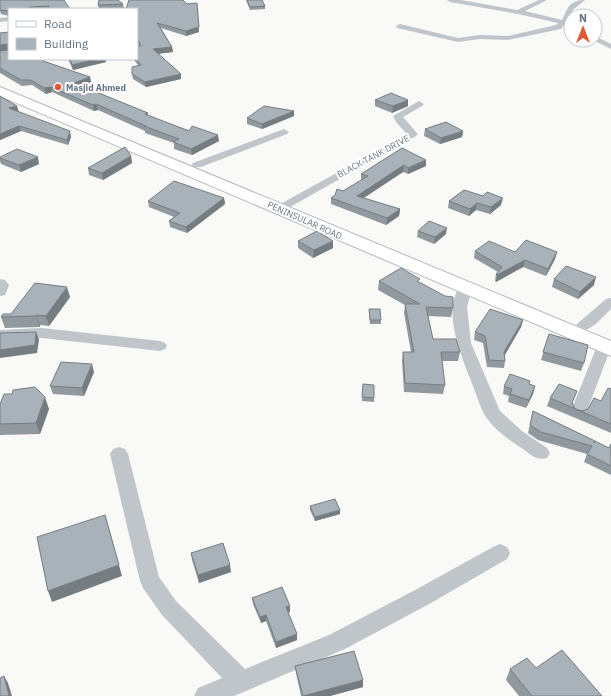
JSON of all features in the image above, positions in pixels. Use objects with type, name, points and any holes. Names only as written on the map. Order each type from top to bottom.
[{"type":"main road","name":"PENINSULAR ROAD","points":[[0,85],[43,104],[197,164],[465,289],[609,345]]},
{"type":"main road","name":"PENINSULAR ROAD","points":[[0,91],[33,106],[372,240],[582,327],[609,345]]},
{"type":"street","points":[[450,0],[518,12],[563,23]]},
{"type":"street","points":[[518,12],[544,0]]},
{"type":"street","points":[[570,8],[582,0]]},
{"type":"street","points":[[400,26],[458,40],[480,37],[508,38],[563,25]]},
{"type":"street","name":"BLACK TANK DRIVE","points":[[284,205],[409,137],[413,134],[399,120],[398,116],[419,104]]},
{"type":"street","points":[[197,164],[284,132]]},
{"type":"street","points":[[0,283],[2,285],[0,292]]},
{"type":"street","points":[[465,289],[460,306],[464,343],[493,414],[516,436],[540,453]]},
{"type":"street","points":[[582,327],[611,302]]},
{"type":"street","points":[[0,335],[42,333],[160,346]]},
{"type":"street","points":[[579,411],[609,345]]},
{"type":"street","points":[[119,454],[150,582],[169,608],[241,681]]},
{"type":"street","points":[[206,696],[337,642],[424,596],[500,553]]},
{"type":"building","points":[[0,0],[64,0],[69,8],[49,8],[49,6],[8,8],[8,11],[0,10]]},
{"type":"building","points":[[99,0],[118,0],[123,4],[98,5]]},
{"type":"building","points":[[129,0],[183,0],[187,4],[197,3],[199,27],[186,31],[157,23],[172,47],[153,49],[181,74],[145,82],[132,74],[132,67],[141,65],[137,60],[138,46],[141,46],[138,40],[138,8],[126,8]]},
{"type":"building","points":[[247,0],[262,0],[265,6],[250,7]]},
{"type":"building","points":[[8,32],[8,44],[0,45],[0,33]]},
{"type":"building","points":[[8,50],[8,60],[42,60],[90,77],[74,83],[148,113],[145,114],[189,131],[192,126],[218,135],[191,149],[173,142],[179,139],[144,126],[146,126],[96,104],[93,105],[51,87],[44,88],[31,80],[21,80],[0,68],[0,51]]},
{"type":"building","points":[[70,60],[93,60],[72,65]]},
{"type":"building","points":[[391,93],[408,100],[393,106],[375,100]]},
{"type":"building","points":[[0,96],[17,106],[9,108],[70,131],[67,140],[19,126],[0,134]]},
{"type":"building","points":[[264,106],[294,111],[262,124],[247,118]]},
{"type":"building","points":[[446,122],[463,131],[441,138],[425,129]]},
{"type":"building","points":[[125,147],[131,156],[102,173],[88,168]]},
{"type":"building","points":[[402,148],[426,160],[408,168],[404,165],[357,196],[400,209],[387,218],[331,198],[335,195],[337,189],[343,191],[368,176],[361,174]]},
{"type":"building","points":[[17,149],[38,157],[19,165],[0,158]]},
{"type":"building","points":[[174,181],[224,198],[186,227],[169,221],[180,213],[148,201]]},
{"type":"building","points":[[464,190],[483,196],[487,192],[503,198],[491,207],[477,203],[470,209],[449,201]]},
{"type":"building","points":[[429,221],[447,228],[435,237],[418,231]]},
{"type":"building","points":[[317,231],[333,241],[314,250],[298,241]]},
{"type":"building","points":[[526,240],[557,252],[548,269],[525,260],[497,275],[496,274],[502,267],[475,251],[489,241],[515,252]]},
{"type":"building","points":[[566,266],[596,277],[580,292],[554,279]]},
{"type":"building","points":[[401,268],[420,279],[417,281],[445,296],[453,297],[453,308],[426,307],[433,339],[456,339],[460,352],[441,352],[445,385],[405,383],[403,352],[414,352],[405,304],[420,304],[379,281]]},
{"type":"building","points":[[35,283],[67,287],[46,316],[36,315],[1,317],[3,314],[11,314]]},
{"type":"building","points":[[369,309],[380,309],[381,320],[370,320]]},
{"type":"building","points":[[490,309],[523,320],[504,352],[505,361],[489,360],[485,336],[475,332]]},
{"type":"building","points":[[36,332],[35,345],[0,350],[0,333]]},
{"type":"building","points":[[549,334],[588,345],[584,363],[543,352]]},
{"type":"building","points":[[61,362],[92,364],[82,388],[50,386]]},
{"type":"building","points":[[510,374],[530,381],[529,384],[535,386],[529,400],[510,394],[512,389],[504,386]]},
{"type":"building","points":[[363,384],[374,385],[374,398],[362,397]]},
{"type":"building","points":[[559,384],[577,391],[572,403],[575,409],[550,398]]},
{"type":"building","points":[[35,387],[45,397],[36,423],[0,424],[0,404],[4,394],[12,394],[13,390]]},
{"type":"building","points":[[608,388],[611,389],[611,424],[577,410],[582,411],[588,409],[594,398],[601,401]]},
{"type":"building","points":[[533,411],[609,448],[611,444],[611,466],[587,454],[592,446],[541,432],[530,425]]},
{"type":"building","points":[[335,499],[340,510],[315,517],[310,506]]},
{"type":"building","points":[[105,515],[119,565],[48,591],[37,537]]},
{"type":"building","points":[[223,543],[230,565],[198,575],[191,553]]},
{"type":"building","points":[[282,587],[290,606],[286,607],[297,634],[276,642],[266,615],[260,617],[252,598]]},
{"type":"building","points":[[562,650],[602,696],[532,696],[510,669],[527,658],[536,668]]},
{"type":"building","points":[[354,651],[363,680],[303,696],[295,666]]},
{"type":"building","points":[[4,676],[9,696],[0,696],[0,678]]},
{"type":"place","name":"Masjid Ahmed","points":[[58,87]]}]
